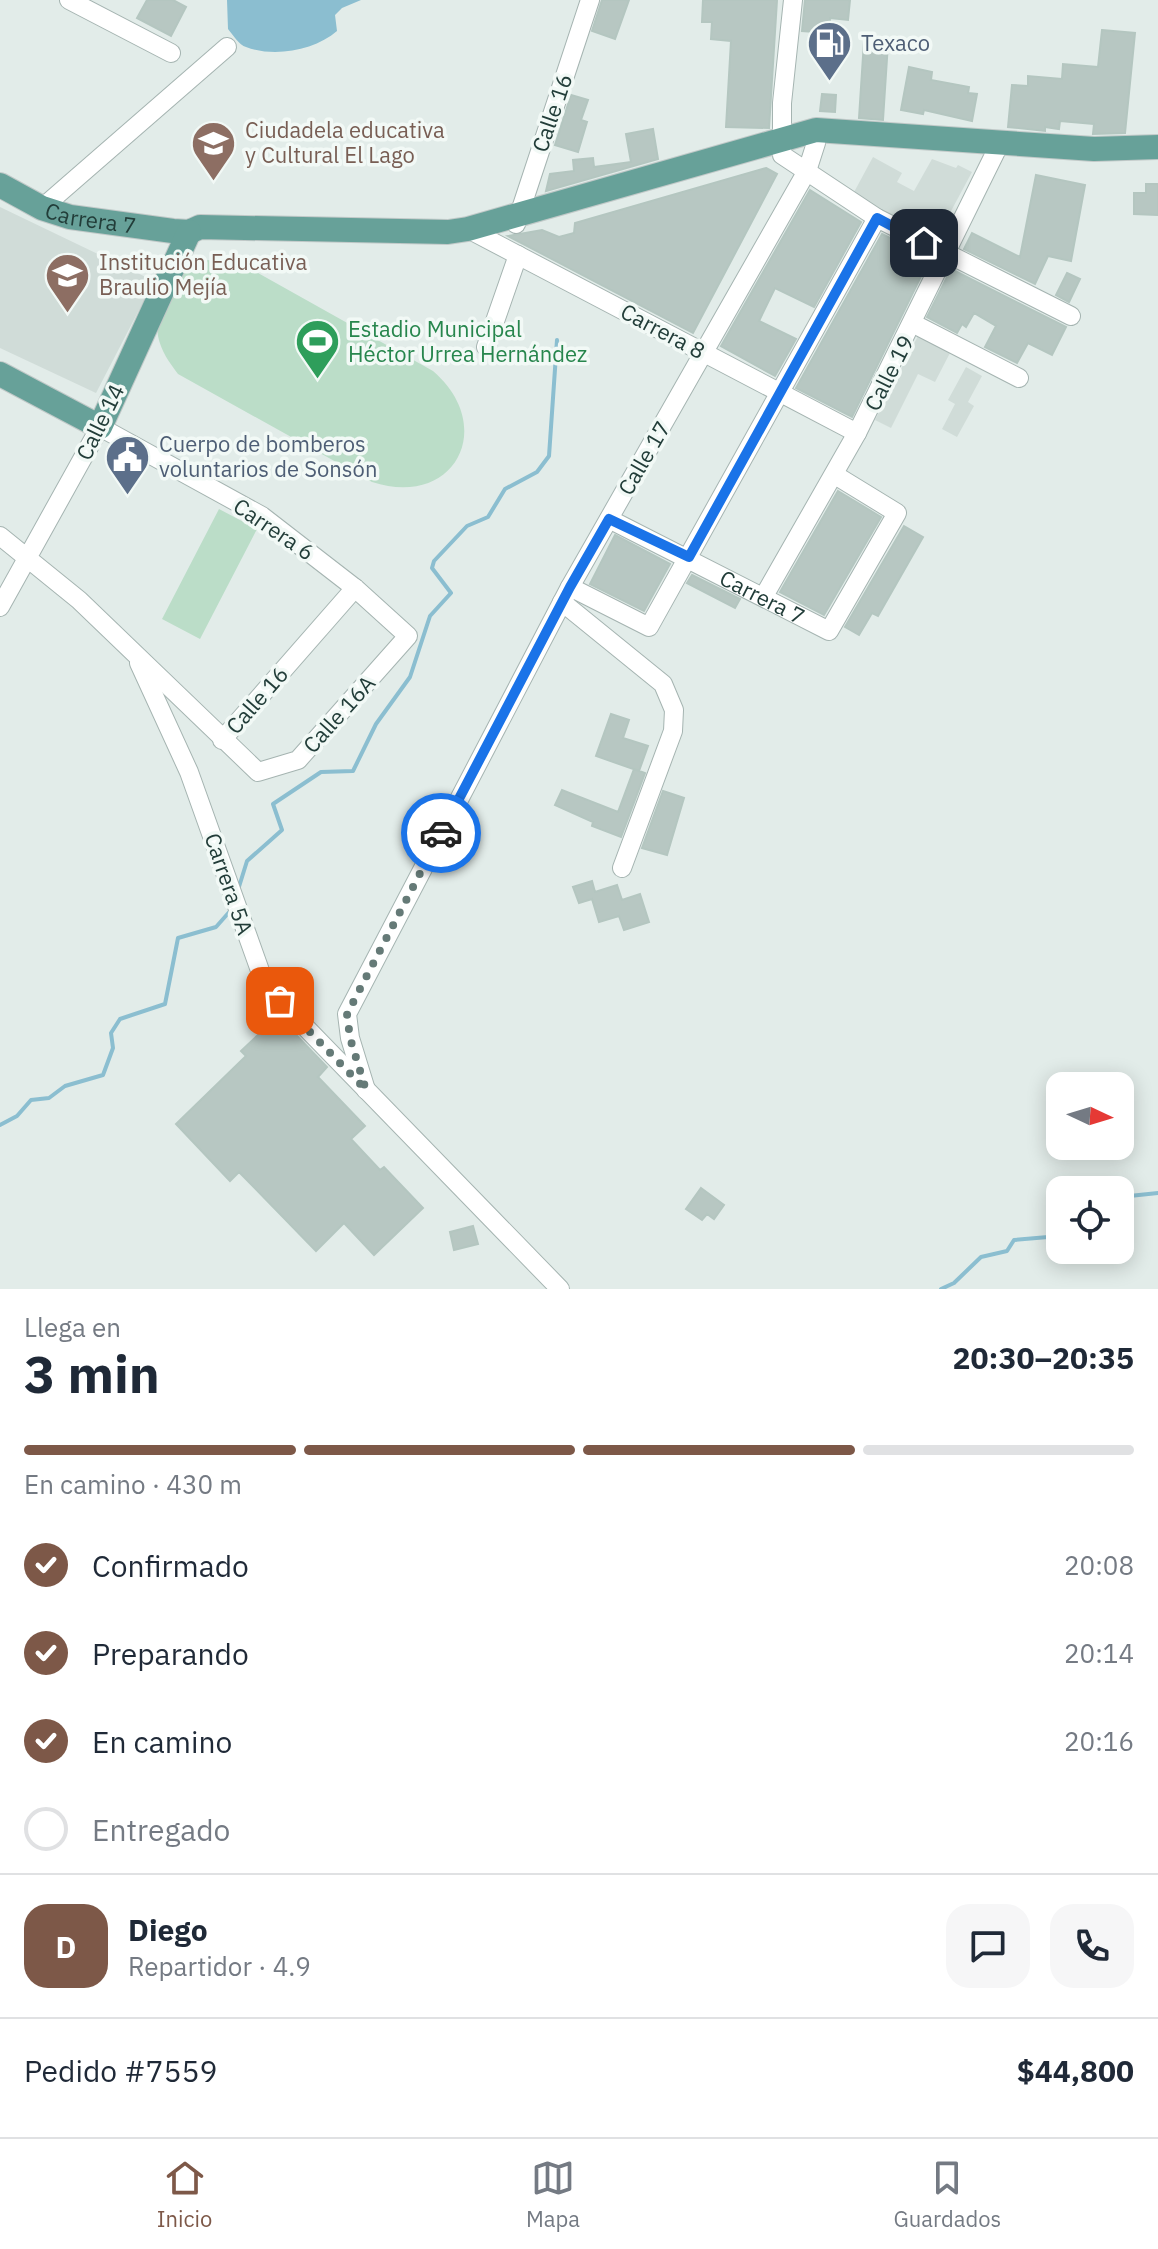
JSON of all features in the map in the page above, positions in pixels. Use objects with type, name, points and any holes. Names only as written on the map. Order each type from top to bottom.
[{"type":"main road","name":"Carrera 7","points":[[0,185],[42,208],[70,217],[189,232],[198,239],[449,242],[816,137]]},
{"type":"main road","points":[[816,137],[999,148],[1158,147]]},
{"type":"main road","points":[[999,148],[1094,159],[1158,158]]},
{"type":"main road","name":"Calle 14","points":[[100,427],[189,232]]},
{"type":"main road","name":"Carrera 6","points":[[0,374],[100,427]]},
{"type":"street","points":[[69,0],[171,53]]},
{"type":"street","name":"Calle 16","points":[[517,221],[590,0]]},
{"type":"street","points":[[793,0],[781,148],[807,171],[877,218],[1071,316]]},
{"type":"street","points":[[42,208],[227,47]]},
{"type":"street","name":"Calle 17","points":[[366,1090],[350,1038],[347,1014],[566,594],[807,171],[816,137]]},
{"type":"street","name":"Calle 19","points":[[764,596],[835,475],[914,324],[999,148]]},
{"type":"street","points":[[566,594],[649,627],[782,394],[877,218]]},
{"type":"street","name":"Carrera 8","points":[[475,233],[857,433]]},
{"type":"street","points":[[486,347],[518,255]]},
{"type":"street","points":[[914,324],[1019,378]]},
{"type":"street","name":"Calle 14","points":[[0,607],[100,427]]},
{"type":"street","name":"Carrera 6","points":[[100,427],[262,516],[355,588],[408,636]]},
{"type":"street","name":"Carrera 7","points":[[609,519],[689,557],[829,631],[897,513],[835,475]]},
{"type":"street","name":"Carrera 5A","points":[[0,536],[133,651],[258,772]]},
{"type":"street","name":"Calle 16","points":[[222,740],[355,588]]},
{"type":"street","points":[[566,594],[663,684],[674,710],[673,731],[622,868]]},
{"type":"street","name":"Calle 16A","points":[[258,772],[298,760],[408,636]]},
{"type":"street","name":"Carrera 5A","points":[[133,651],[189,772],[263,979],[280,1001],[560,1289]]},
{"type":"shaded area","points":[[873,157],[902,173],[897,182],[914,191],[932,159],[972,172],[936,239],[853,194]]},
{"type":"shaded area","name":"Institución Educativa Braulio Mejía","points":[[0,207],[154,281],[96,393],[0,348]]},
{"type":"shaded area","points":[[919,334],[951,351],[935,382],[918,374],[891,428],[875,420]]},
{"type":"shaded area","points":[[966,367],[982,376],[968,402],[974,406],[957,437],[942,429],[955,404],[948,400]]},
{"type":"green space","name":"Estadio Municipal Héctor Urrea Hernández","points":[[217,259],[240,263],[433,371],[452,393],[462,416],[464,438],[458,458],[444,474],[425,484],[401,487],[372,482],[178,374],[159,341],[158,327],[163,305],[175,284],[190,268]]},
{"type":"green space","points":[[219,509],[257,529],[200,639],[162,619]]},
{"type":"water","points":[[227,0],[361,0],[342,8],[335,15],[337,31],[328,38],[294,50],[269,52],[246,47],[236,40],[228,29]]},
{"type":"building","points":[[147,0],[173,0],[186,7],[171,36],[137,18]]},
{"type":"building","points":[[602,0],[629,0],[615,39],[592,31]]},
{"type":"building","points":[[703,0],[777,0],[769,128],[726,127],[731,41],[711,39],[712,22],[702,22]]},
{"type":"building","points":[[805,0],[850,0],[848,20],[830,18],[829,33],[802,31]]},
{"type":"building","points":[[1102,30],[1135,33],[1125,133],[1093,134],[1094,124],[1060,121],[1059,129],[1045,127],[1045,131],[1008,127],[1012,85],[1028,86],[1028,76],[1062,79],[1063,64],[1098,67]]},
{"type":"building","points":[[864,41],[888,43],[883,120],[859,118]]},
{"type":"building","points":[[909,67],[932,72],[931,80],[969,87],[968,93],[977,94],[972,121],[924,110],[923,114],[901,110]]},
{"type":"building","points":[[822,94],[836,95],[835,112],[820,111]]},
{"type":"building","points":[[571,95],[588,100],[581,120],[587,122],[578,152],[555,145]]},
{"type":"building","points":[[653,129],[658,159],[546,191],[550,174],[574,171],[573,160],[593,158],[594,167],[631,162],[626,134]]},
{"type":"building","points":[[766,168],[777,174],[693,333],[508,236],[542,230],[559,237],[574,233],[575,223]]},
{"type":"building","points":[[1036,175],[1085,185],[1071,261],[1048,256],[1035,284],[964,249],[972,233],[1020,257]]},
{"type":"building","points":[[1146,184],[1158,184],[1158,215],[1134,214],[1134,193],[1146,193]]},
{"type":"building","points":[[810,190],[861,222],[814,307],[775,288],[759,321],[796,339],[775,376],[721,346]]},
{"type":"building","points":[[882,234],[930,258],[852,417],[796,388]]},
{"type":"building","points":[[951,269],[1066,327],[1052,355],[1028,343],[1017,363],[985,347],[996,326],[974,313],[966,327],[962,324],[957,333],[927,317]]},
{"type":"building","points":[[1067,273],[1080,279],[1069,302],[1056,295]]},
{"type":"building","points":[[838,491],[881,517],[824,615],[780,592]]},
{"type":"building","points":[[904,526],[923,537],[878,616],[872,613],[859,635],[845,627]]},
{"type":"building","points":[[615,535],[670,564],[644,611],[590,584]]},
{"type":"building","points":[[692,575],[740,599],[735,608],[687,583]]},
{"type":"building","points":[[611,714],[629,720],[623,738],[648,746],[639,771],[596,756]]},
{"type":"building","points":[[634,769],[645,773],[621,837],[592,826],[593,822],[555,805],[562,790],[618,812]]},
{"type":"building","points":[[663,791],[684,798],[667,855],[642,848]]},
{"type":"building","points":[[592,881],[595,892],[617,885],[622,900],[640,894],[649,922],[624,930],[619,916],[599,922],[592,899],[579,903],[573,887]]},
{"type":"building","points":[[278,1016],[327,1067],[318,1077],[365,1126],[351,1139],[380,1170],[384,1167],[423,1208],[374,1255],[344,1223],[316,1251],[239,1172],[230,1181],[176,1124],[246,1056],[241,1051]]},
{"type":"building","points":[[701,1188],[724,1205],[714,1219],[707,1214],[702,1220],[686,1209]]},
{"type":"building","points":[[473,1226],[478,1244],[454,1250],[450,1232]]},
{"type":"waterway","points":[[238,890],[247,861],[282,830],[273,804],[321,772],[353,771],[376,724],[410,677],[430,616],[451,593],[432,568],[434,561],[467,526],[488,517],[505,489],[537,472],[549,456],[557,340]]},
{"type":"waterway","points":[[0,1125],[17,1116],[31,1100],[49,1098],[65,1086],[103,1075],[113,1048],[111,1033],[120,1019],[165,1004],[178,938],[216,927],[231,910]]},
{"type":"waterway","points":[[1134,1196],[1158,1193]]},
{"type":"waterway","points":[[941,1289],[954,1283],[981,1257],[1007,1251],[1014,1240],[1046,1237]]},
{"type":"way so far","points":[[280,1001],[366,1090],[350,1038],[347,1014],[441,833]]},
{"type":"place","name":"Texaco","points":[[830,82]]},
{"type":"place","name":"Ciudadela educativa y Cultural El Lago","points":[[214,182]]},
{"type":"place","name":"Institución Educativa Braulio Mejía","points":[[68,314]]},
{"type":"place","name":"Estadio Municipal Héctor Urrea Hernández","points":[[317,381]]},
{"type":"place","name":"Cuerpo de bomberos voluntarios de Sonsón","points":[[128,496]]},
{"type":"route","points":[[441,833],[609,519],[689,557],[877,218],[924,243]]}]
